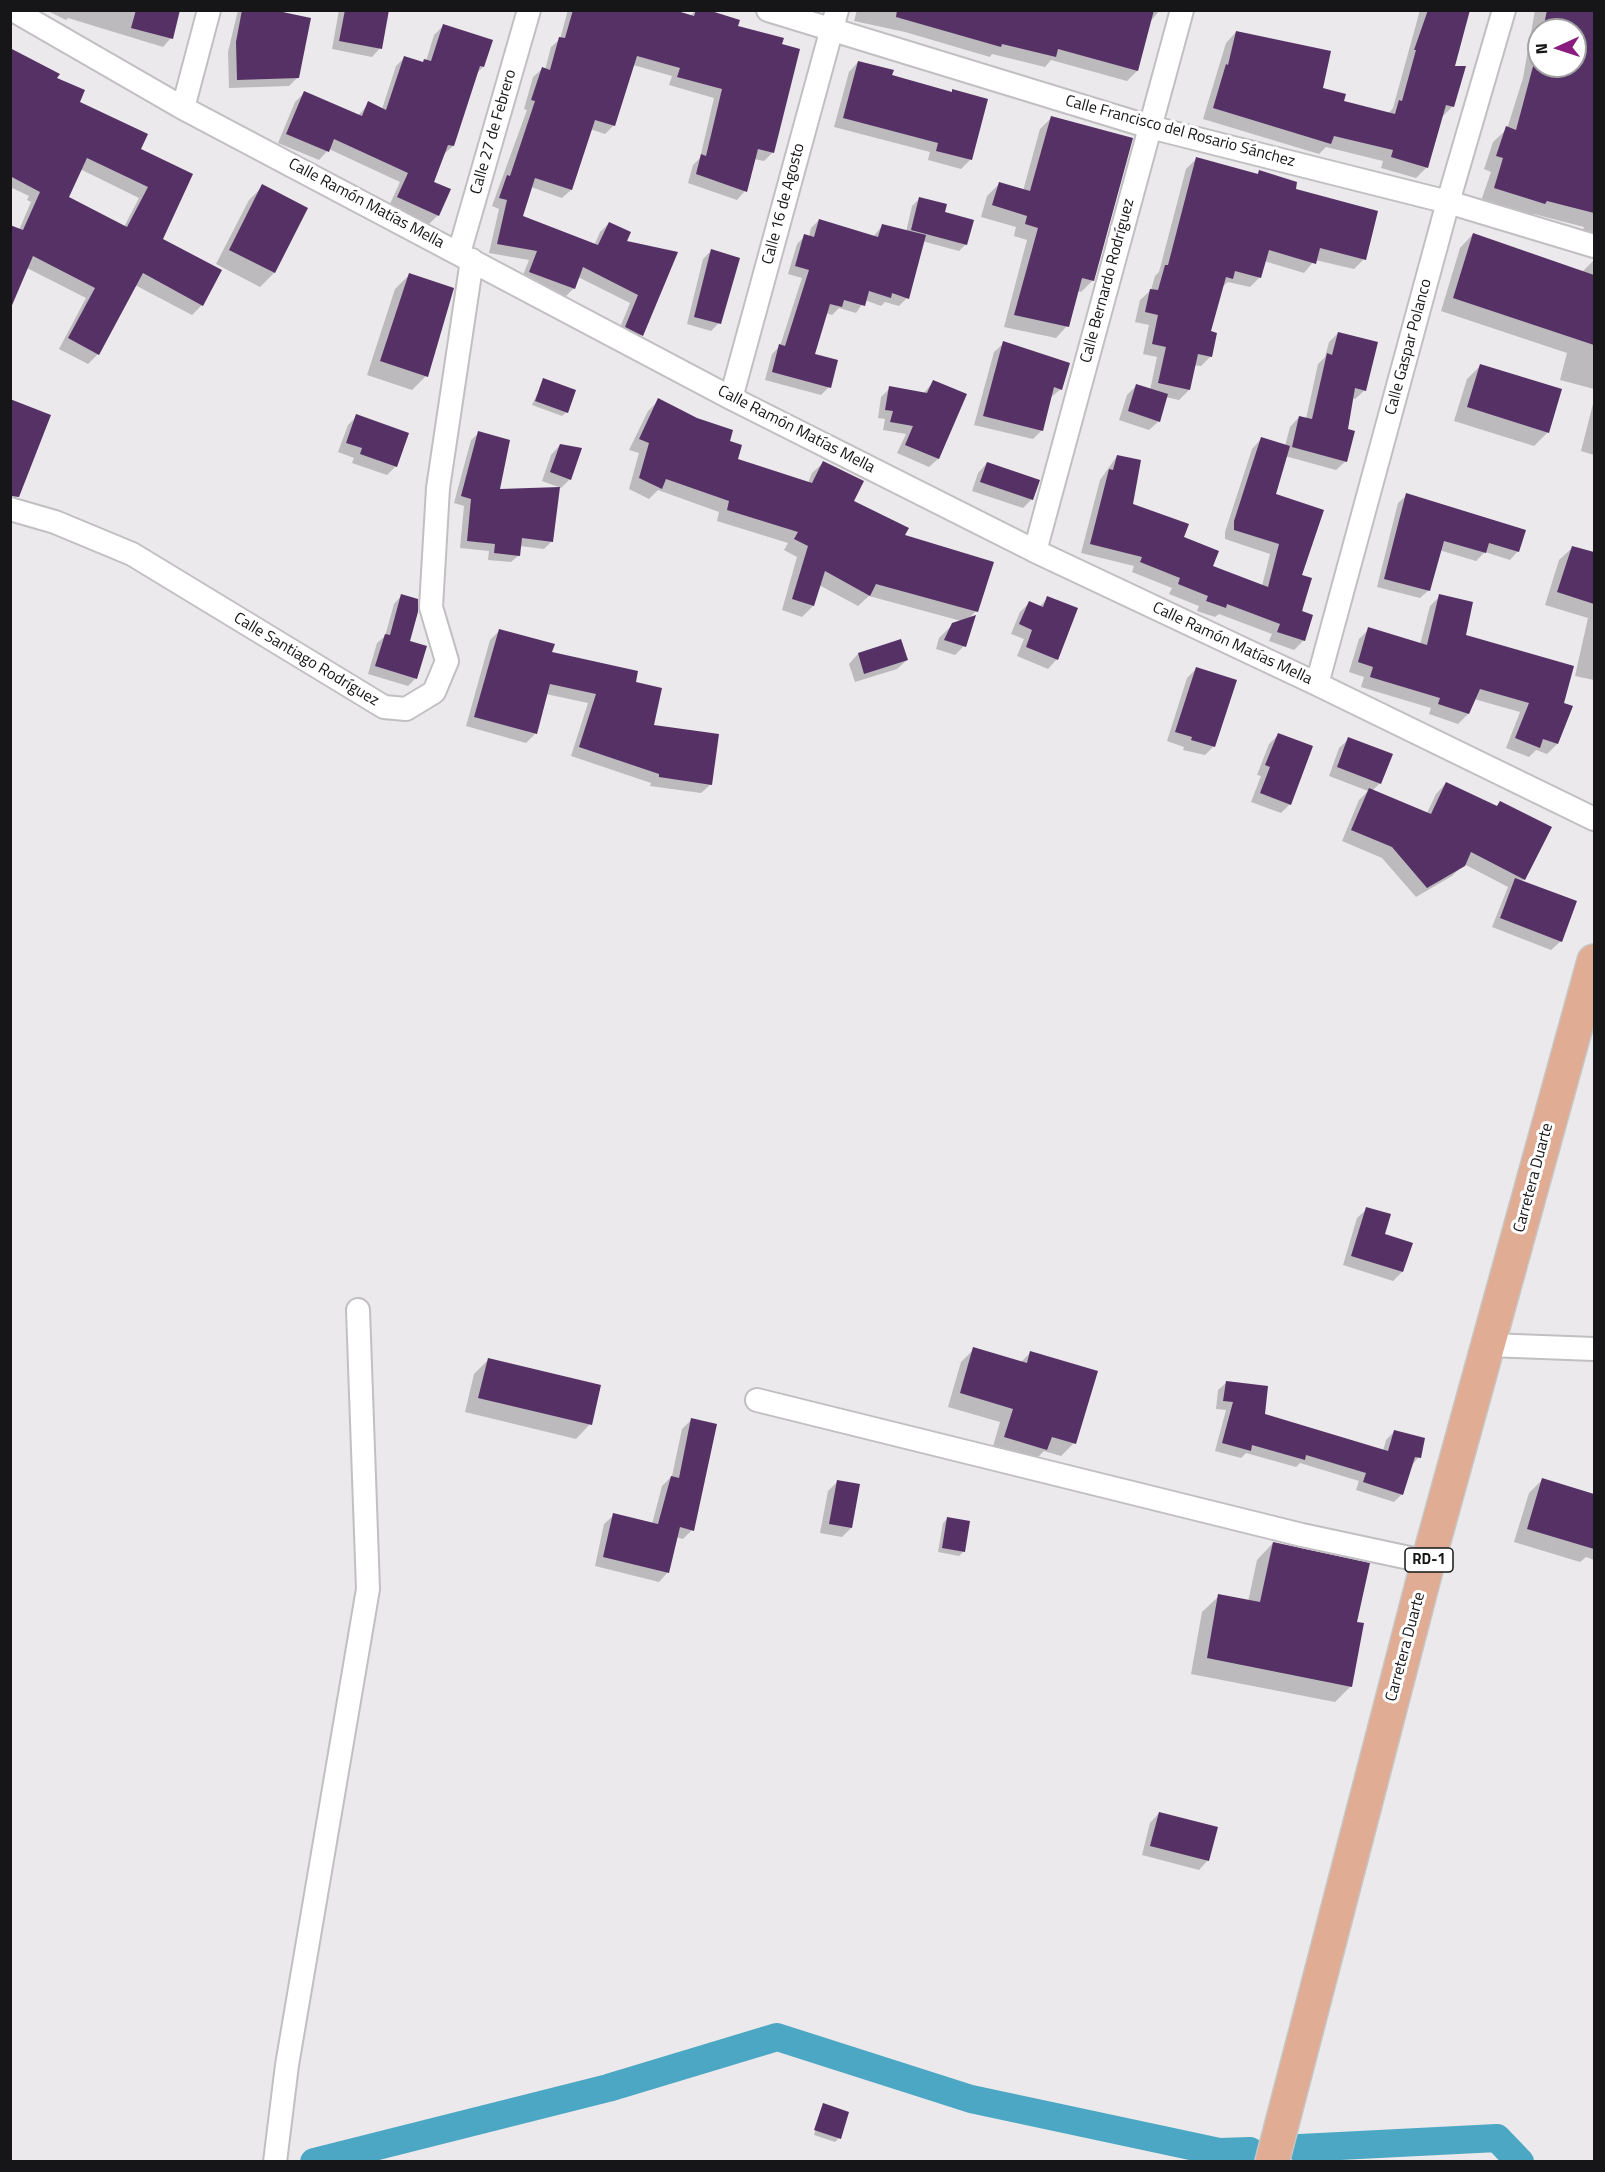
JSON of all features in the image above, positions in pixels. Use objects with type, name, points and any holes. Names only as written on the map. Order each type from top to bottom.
[{"type":"main road","name":"Carretera Duarte","points":[[1272,2162],[1428,1562],[1594,961]]},
{"type":"street","name":"Calle Ramón Matías Mella","points":[[13,10],[183,108],[731,398],[1035,551],[1317,684],[1594,819]]},
{"type":"street","points":[[183,108],[209,10]]},
{"type":"street","name":"Calle 27 de Febrero","points":[[466,257],[529,10]]},
{"type":"street","name":"Calle Francisco del Rosario Sánchez","points":[[768,10],[834,20],[1150,127],[1448,202],[1594,246]]},
{"type":"street","name":"Calle Bernardo Rodríguez","points":[[1035,551],[1182,10]]},
{"type":"street","name":"Calle Gaspar Polanco","points":[[1317,684],[1448,202],[1504,10]]},
{"type":"street","name":"Calle 16 de Agosto","points":[[731,398],[834,20]]},
{"type":"street","name":"Calle Santiago Rodríguez","points":[[10,510],[56,522],[132,554],[384,707],[406,708],[434,692],[447,661],[430,607],[438,488],[466,257]]},
{"type":"street","points":[[275,2162],[288,2054],[368,1589],[358,1310]]},
{"type":"street","points":[[1489,1345],[1594,1349]]},
{"type":"street","points":[[757,1400],[1302,1535],[1428,1562]]},
{"type":"building","points":[[136,10],[180,10],[173,39],[131,28]]},
{"type":"building","points":[[242,10],[273,10],[311,18],[299,78],[237,80],[236,42]]},
{"type":"building","points":[[345,10],[389,10],[382,49],[339,41]]},
{"type":"building","points":[[573,10],[674,10],[694,16],[696,10],[708,10],[740,20],[738,26],[784,38],[782,44],[800,49],[774,153],[758,149],[747,192],[696,174],[701,154],[706,156],[722,89],[677,77],[680,68],[637,56],[615,126],[595,120],[572,190],[535,178],[523,216],[598,245],[609,222],[631,232],[627,241],[678,252],[643,336],[625,327],[638,295],[583,267],[575,289],[529,272],[537,251],[497,244],[507,200],[499,198],[507,175],[510,176],[535,101],[531,100],[542,67],[550,70],[559,37],[565,38]]},
{"type":"building","points":[[897,10],[1154,10],[1138,71],[1058,49],[1056,57],[1002,44],[1001,47],[896,17]]},
{"type":"building","points":[[1428,10],[1470,10],[1455,66],[1466,66],[1454,107],[1446,105],[1428,168],[1391,157],[1393,150],[1334,136],[1331,144],[1213,108],[1226,64],[1228,65],[1236,31],[1331,51],[1323,88],[1346,94],[1344,101],[1395,114],[1399,100],[1402,101],[1416,50],[1414,50]]},
{"type":"building","points":[[1547,10],[1594,10],[1594,213],[1547,201],[1545,204],[1494,188],[1503,158],[1496,156],[1506,126],[1516,130],[1530,78],[1587,78],[1587,18],[1545,18]]},
{"type":"building","points":[[443,24],[493,40],[484,67],[480,66],[454,146],[448,145],[434,182],[451,189],[439,216],[397,197],[408,173],[334,139],[329,152],[286,134],[304,91],[362,116],[368,101],[386,110],[404,56],[423,62],[424,59],[431,61]]},
{"type":"building","points":[[10,48],[60,74],[57,78],[85,90],[80,102],[148,134],[141,149],[193,174],[163,239],[222,270],[203,306],[143,273],[99,355],[68,338],[95,288],[33,256],[10,310],[10,225],[23,230],[40,192],[10,176]],"holes":[[[87,158],[148,187],[127,227],[69,197]]]},
{"type":"building","points":[[858,61],[894,70],[892,75],[952,92],[952,89],[988,99],[972,160],[936,151],[938,143],[843,118]]},
{"type":"building","points":[[1051,116],[1133,138],[1094,281],[1082,278],[1069,327],[1014,315],[1038,228],[1025,224],[1027,216],[992,205],[999,182],[1030,191]]},
{"type":"building","points":[[1196,157],[1258,174],[1259,170],[1297,182],[1296,189],[1378,211],[1366,260],[1320,248],[1316,264],[1269,250],[1261,278],[1235,271],[1233,279],[1226,277],[1211,331],[1217,333],[1212,357],[1198,354],[1190,390],[1158,383],[1166,347],[1152,344],[1158,315],[1145,312],[1150,289],[1158,290],[1165,265],[1168,265]]},
{"type":"building","points":[[262,184],[308,208],[275,273],[229,250]]},
{"type":"building","points":[[919,197],[947,204],[945,212],[974,220],[967,245],[911,230]]},
{"type":"building","points":[[819,219],[878,237],[882,224],[926,235],[909,299],[892,293],[891,298],[869,291],[865,306],[844,300],[842,307],[830,304],[815,354],[838,360],[831,388],[772,372],[779,344],[785,346],[809,270],[795,266],[804,234],[814,237]]},
{"type":"building","points":[[1473,233],[1594,275],[1594,345],[1453,298]]},
{"type":"building","points":[[711,249],[740,258],[721,324],[694,317]]},
{"type":"building","points":[[409,273],[454,288],[428,377],[380,361]]},
{"type":"building","points":[[1338,332],[1378,342],[1366,391],[1355,388],[1348,429],[1355,431],[1347,462],[1292,447],[1299,416],[1312,419],[1327,353],[1332,355]]},
{"type":"building","points":[[1003,341],[1070,363],[1062,390],[1054,387],[1043,431],[983,416]]},
{"type":"building","points":[[1480,364],[1562,389],[1549,433],[1467,407]]},
{"type":"building","points":[[543,378],[576,390],[568,413],[535,401]]},
{"type":"building","points":[[933,380],[967,394],[939,459],[905,445],[913,426],[890,422],[893,411],[885,410],[889,386],[927,393]]},
{"type":"building","points":[[1136,384],[1168,394],[1160,422],[1128,411]]},
{"type":"building","points":[[658,398],[697,418],[733,430],[730,441],[742,445],[738,459],[812,483],[823,461],[864,481],[854,501],[909,528],[905,535],[994,562],[978,612],[876,584],[870,596],[825,571],[814,606],[792,599],[808,546],[794,539],[798,532],[727,510],[729,501],[666,479],[662,489],[639,478],[649,443],[639,439]]},
{"type":"building","points":[[10,399],[51,415],[19,497],[10,496]]},
{"type":"building","points":[[356,414],[409,433],[397,467],[360,454],[362,448],[346,443]]},
{"type":"building","points":[[478,431],[510,440],[500,489],[560,487],[553,542],[522,538],[520,556],[494,553],[495,544],[467,541],[471,499],[461,496]]},
{"type":"building","points":[[1261,437],[1290,446],[1276,494],[1324,510],[1302,575],[1312,578],[1302,611],[1313,615],[1305,641],[1277,632],[1280,624],[1227,604],[1226,608],[1206,601],[1208,596],[1178,584],[1180,578],[1140,562],[1142,557],[1090,544],[1109,469],[1113,470],[1117,455],[1141,460],[1133,504],[1189,524],[1184,537],[1219,551],[1213,566],[1268,587],[1279,544],[1234,530],[1234,521]]},
{"type":"building","points":[[560,444],[582,448],[571,480],[550,472]]},
{"type":"building","points":[[987,462],[1040,480],[1033,500],[980,482]]},
{"type":"building","points":[[1406,493],[1526,530],[1519,552],[1489,543],[1486,553],[1444,541],[1430,591],[1384,579]]},
{"type":"building","points":[[1572,546],[1594,552],[1594,604],[1557,592]]},
{"type":"building","points":[[401,594],[418,599],[418,612],[410,641],[427,646],[417,679],[375,666],[385,634],[390,635]]},
{"type":"building","points":[[1439,594],[1473,602],[1466,635],[1574,666],[1564,703],[1573,706],[1558,744],[1543,739],[1540,748],[1515,738],[1529,703],[1480,689],[1469,714],[1438,704],[1440,698],[1370,677],[1373,667],[1358,662],[1368,627],[1427,645]]},
{"type":"building","points":[[1047,596],[1078,608],[1058,660],[1026,647],[1032,630],[1019,624],[1029,601],[1043,607]]},
{"type":"building","points":[[976,615],[966,647],[944,640],[952,623]]},
{"type":"building","points":[[499,629],[555,644],[552,652],[638,671],[636,682],[662,688],[654,725],[719,734],[712,785],[659,777],[659,774],[579,747],[596,694],[550,684],[537,734],[474,717]]},
{"type":"building","points":[[901,639],[908,660],[864,674],[858,653]]},
{"type":"building","points":[[1196,667],[1237,680],[1215,747],[1191,740],[1192,737],[1175,732]]},
{"type":"building","points":[[1278,733],[1313,746],[1291,805],[1260,793],[1270,767],[1265,765]]},
{"type":"building","points":[[1348,737],[1393,754],[1381,784],[1337,767]]},
{"type":"building","points":[[1446,782],[1497,806],[1500,801],[1552,827],[1525,880],[1471,852],[1465,866],[1427,888],[1392,847],[1351,830],[1369,788],[1431,814]]},
{"type":"building","points":[[1515,878],[1577,901],[1562,942],[1500,918]]},
{"type":"building","points":[[1366,1207],[1391,1214],[1385,1234],[1413,1243],[1403,1272],[1351,1256]]},
{"type":"building","points":[[973,1347],[1027,1363],[1030,1351],[1098,1371],[1076,1444],[1052,1437],[1047,1450],[1004,1437],[1013,1409],[960,1393]]},
{"type":"building","points":[[488,1358],[601,1385],[592,1425],[478,1398]]},
{"type":"building","points":[[1226,1381],[1268,1386],[1265,1414],[1388,1451],[1394,1430],[1425,1438],[1421,1458],[1415,1457],[1403,1495],[1363,1482],[1366,1473],[1306,1455],[1305,1460],[1252,1445],[1251,1451],[1222,1443],[1233,1402],[1223,1401]]},
{"type":"building","points":[[691,1418],[717,1424],[694,1531],[680,1527],[669,1573],[603,1557],[613,1513],[658,1524],[671,1476],[679,1478]]},
{"type":"building","points":[[1542,1478],[1594,1494],[1594,1549],[1527,1529]]},
{"type":"building","points":[[837,1480],[860,1484],[852,1528],[829,1524]]},
{"type":"building","points":[[947,1517],[970,1521],[965,1552],[942,1548]]},
{"type":"building","points":[[1273,1542],[1370,1563],[1357,1622],[1364,1623],[1352,1687],[1207,1658],[1218,1594],[1260,1602]]},
{"type":"building","points":[[1159,1812],[1218,1827],[1209,1861],[1150,1846]]},
{"type":"building","points":[[823,2103],[849,2112],[841,2139],[814,2130]]},
{"type":"waterway","points":[[314,2162],[608,2088],[777,2037],[971,2099],[1219,2152],[1250,2151]]},
{"type":"waterway","points":[[1300,2148],[1497,2138],[1520,2162]]}]
